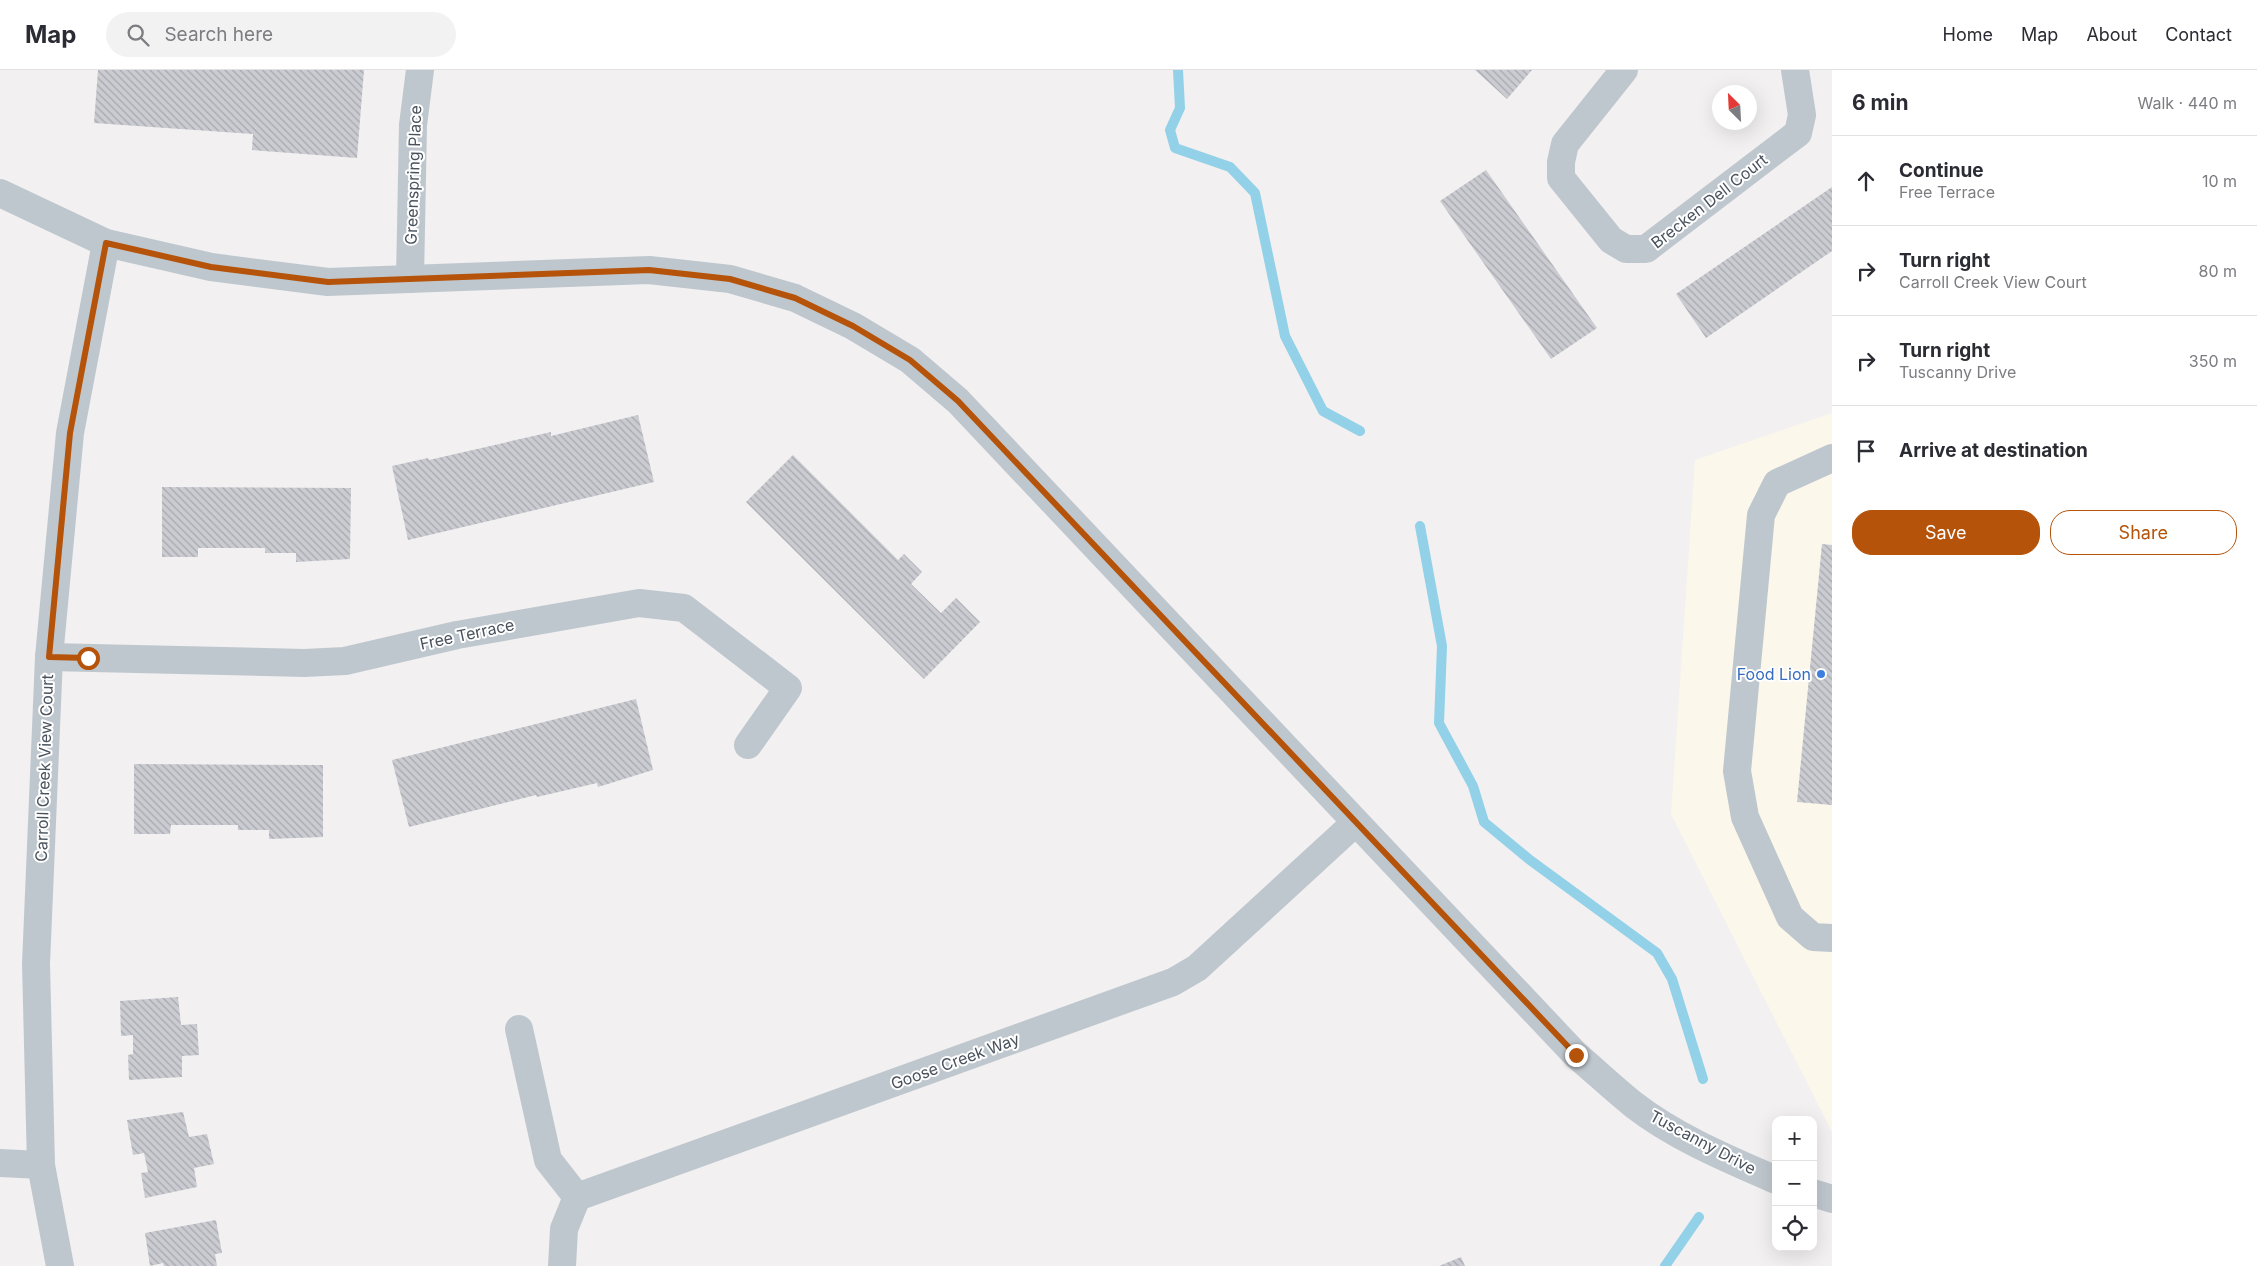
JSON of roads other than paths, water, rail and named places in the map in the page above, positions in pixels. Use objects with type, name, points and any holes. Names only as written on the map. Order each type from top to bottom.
[{"type":"street","name":"Greenspring Place","points":[[410,279],[413,125],[420,70]]},
{"type":"street","name":"Brecken Dell Court","points":[[1624,70],[1565,144],[1561,162],[1561,178],[1611,240],[1626,249],[1646,249],[1798,133],[1802,115],[1795,70]]},
{"type":"street","name":"Tuscanny Drive","points":[[0,193],[106,243],[211,267],[328,282],[658,271],[730,279],[795,298],[853,326],[910,360],[958,401],[1576,1055],[1634,1106],[1679,1134],[1772,1178]]},
{"type":"street","name":"Carroll Creek View Court","points":[[60,1266],[42,1165],[36,964],[49,657],[70,433],[106,243]]},
{"type":"street","points":[[1832,458],[1776,483],[1761,515],[1737,771],[1745,817],[1790,917],[1813,937],[1832,938]]},
{"type":"street","name":"Free Terrace","points":[[49,657],[304,663],[345,661],[457,635],[593,610],[639,603],[684,608],[788,688],[748,745]]},
{"type":"street","name":"Goose Creek Way","points":[[576,1197],[1173,982],[1197,968],[1355,822]]},
{"type":"street","points":[[519,1029],[548,1160],[576,1197],[564,1229],[562,1266]]},
{"type":"street","points":[[0,1163],[42,1165]]},
{"type":"street","points":[[1817,1194],[1832,1199]]},
{"type":"waterway","points":[[1178,70],[1180,108],[1170,130],[1175,148],[1230,167],[1255,193],[1285,336],[1323,411],[1360,431]]},
{"type":"waterway","points":[[1420,526],[1442,646],[1439,723],[1473,786],[1484,822],[1530,860],[1657,953],[1672,979],[1703,1079]]},
{"type":"waterway","points":[[1665,1266],[1699,1217]]},
{"type":"place","name":"Food Lion","points":[[1821,674]]}]
